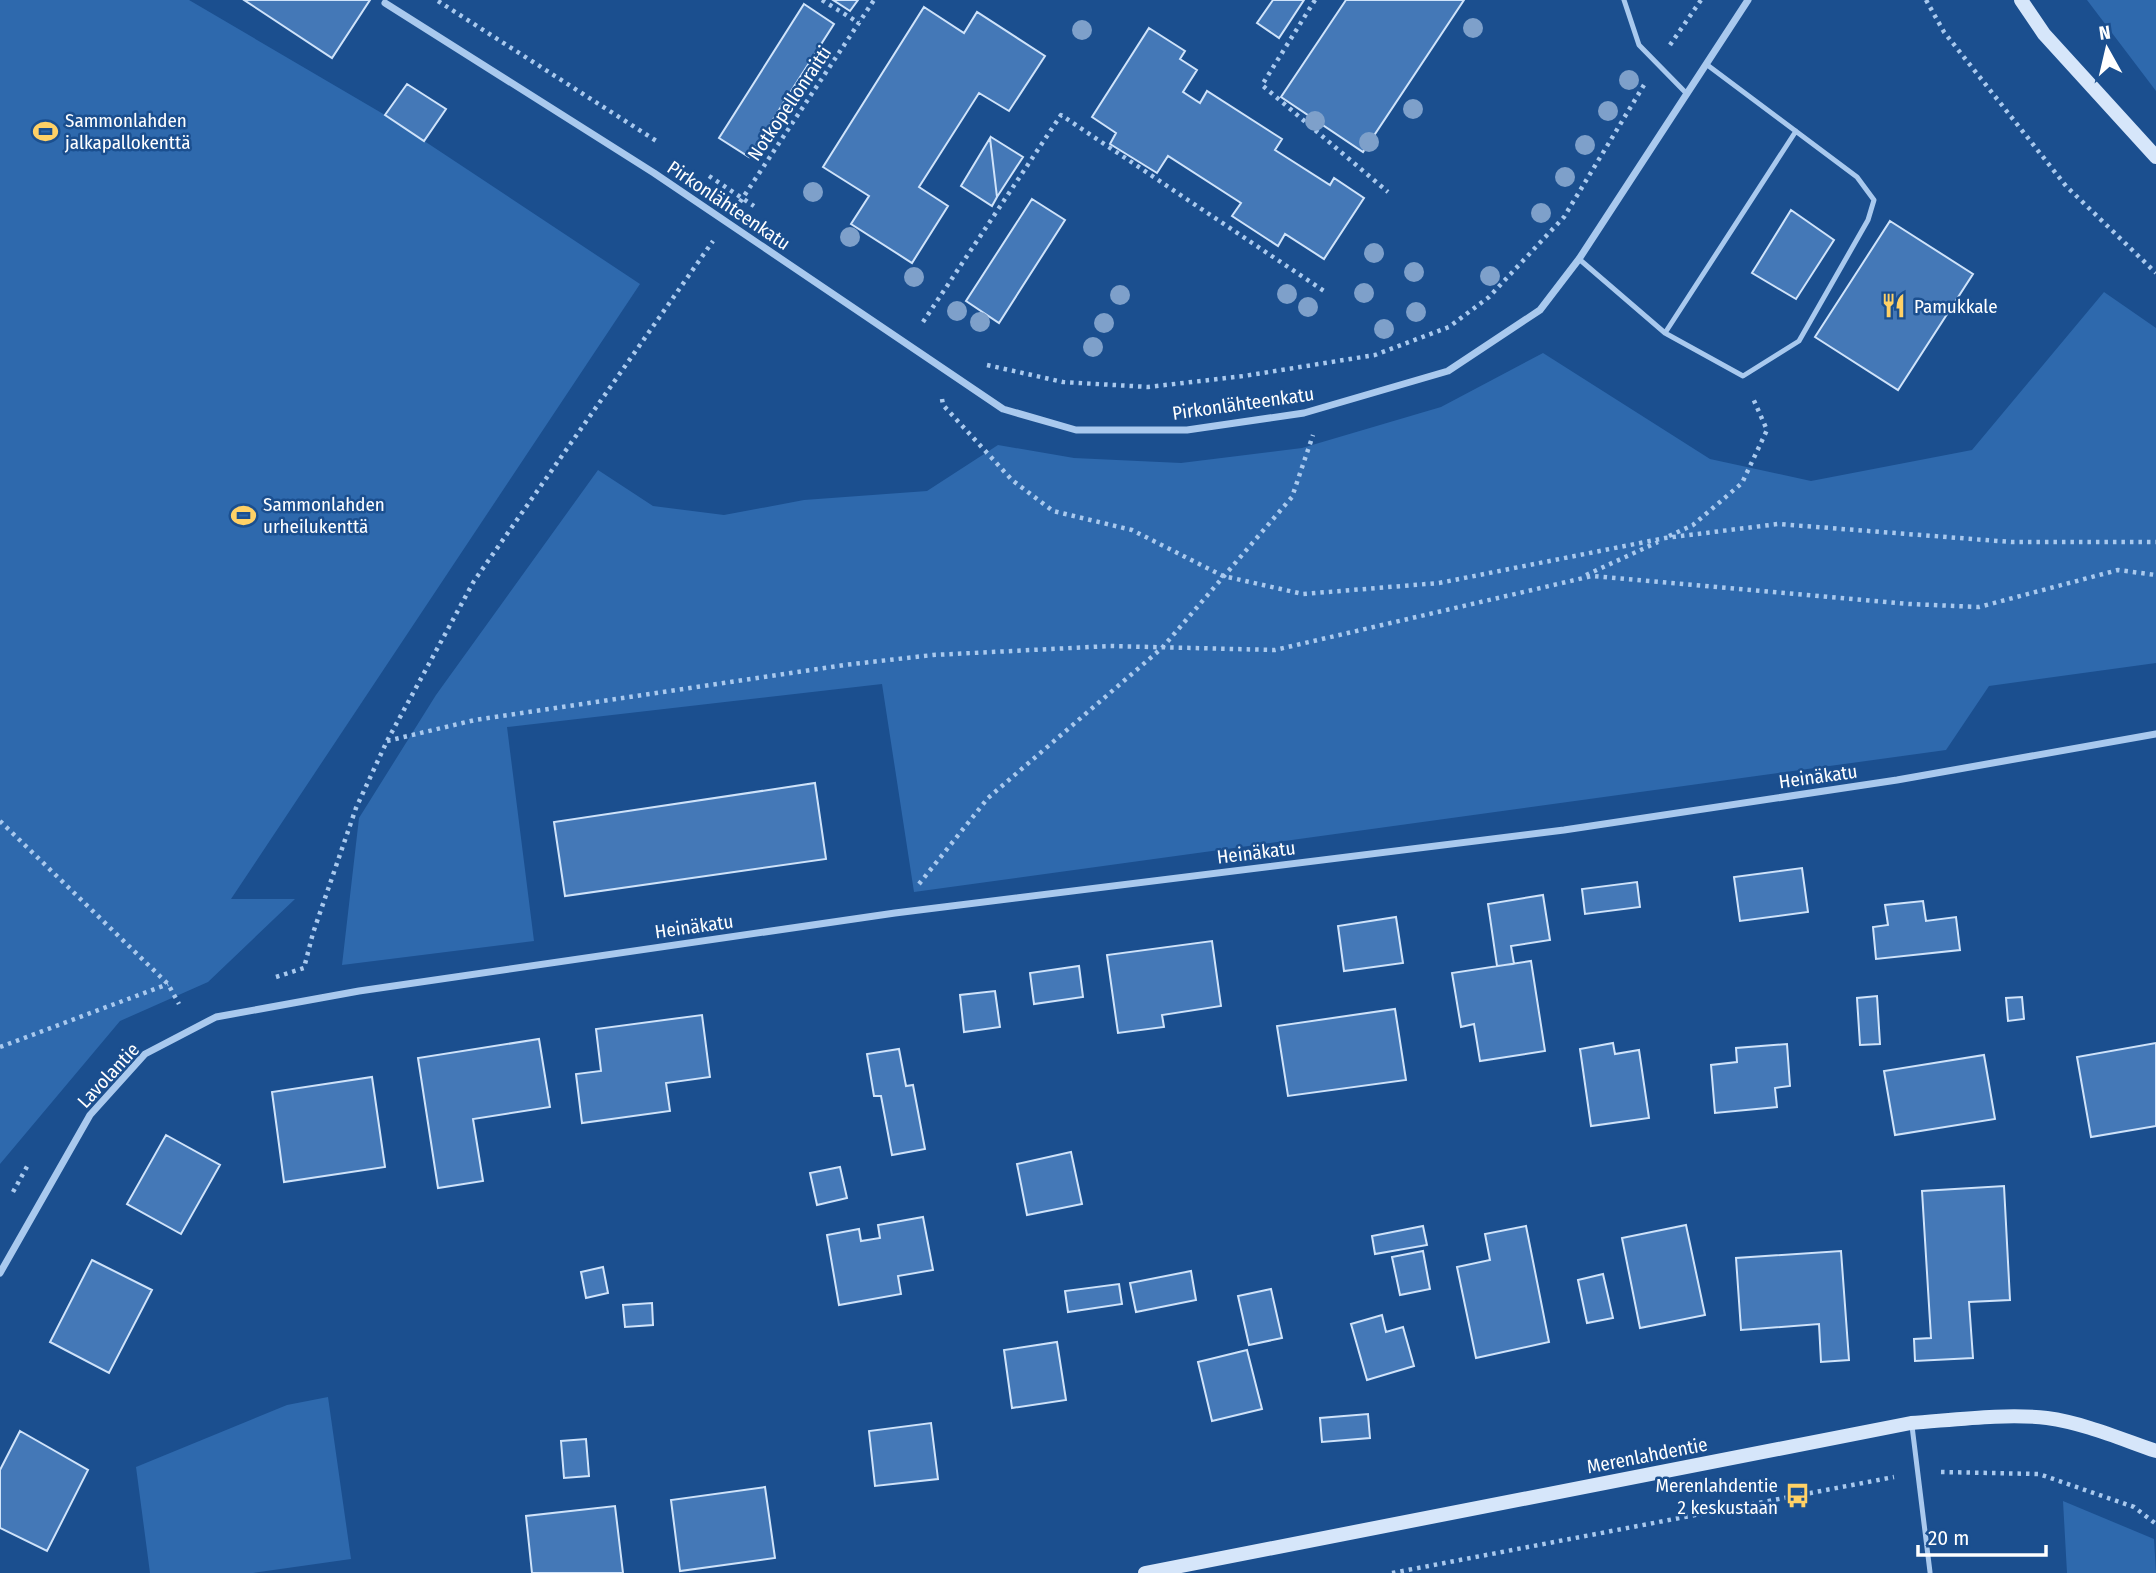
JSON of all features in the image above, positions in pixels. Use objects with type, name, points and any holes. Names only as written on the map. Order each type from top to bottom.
[{"type":"main road","points":[[2021,0],[2044,34],[2156,157]]},
{"type":"main road","name":"Merenlahdentie","points":[[1145,1573],[1911,1423],[1983,1418],[2047,1418],[2154,1447]]},
{"type":"street","name":"Pirkonlähteenkatu","points":[[384,3],[574,121],[1003,409],[1076,430],[1187,430],[1304,413],[1448,371],[1540,310],[1578,259],[1748,0]]},
{"type":"street","name":"Heinäkatu","points":[[359,991],[895,913],[1564,830],[1897,780],[2156,734]]},
{"type":"street","name":"Lavolantie","points":[[0,1273],[90,1115],[145,1054],[216,1017],[359,991]]},
{"type":"lane","points":[[1625,0],[1639,45],[1687,94]]},
{"type":"lane","points":[[1578,259],[1665,333],[1743,376],[1799,341],[1868,220],[1874,200],[1857,177],[1706,64]]},
{"type":"lane","points":[[1665,333],[1796,131]]},
{"type":"lane","points":[[1911,1423],[1930,1572]]},
{"type":"path","points":[[822,0],[859,23]]},
{"type":"path","name":"Notkopellonraitti","points":[[270,979],[304,968],[313,933],[356,808],[387,741],[474,581],[743,198],[874,0]]},
{"type":"path","points":[[1315,0],[1262,85],[1388,192]]},
{"type":"path","points":[[985,364],[1063,382],[1149,387],[1244,376],[1375,355],[1449,327],[1489,297],[1564,217],[1657,64],[1701,0]]},
{"type":"path","points":[[1926,0],[1944,32],[2066,186],[2156,274]]},
{"type":"path","points":[[438,1],[670,149]]},
{"type":"path","points":[[923,322],[1061,115],[1324,291]]},
{"type":"path","points":[[701,170],[764,213]]},
{"type":"path","points":[[912,315],[937,332],[931,360],[943,405],[1012,480],[1053,511],[1132,530],[1223,576],[1303,594],[1439,583],[1665,538],[1778,524],[2011,542],[2156,542]]},
{"type":"path","points":[[1579,578],[1693,525],[1742,483],[1767,430],[1743,376]]},
{"type":"path","points":[[895,913],[988,798],[1161,648],[1292,497],[1322,408]]},
{"type":"path","points":[[387,741],[475,720],[844,665],[933,655],[1110,646],[1275,650],[1592,576],[1909,604],[1979,607],[2118,570],[2156,575]]},
{"type":"path","points":[[0,821],[168,984],[179,1004]]},
{"type":"path","points":[[0,1047],[168,984]]},
{"type":"path","points":[[169,1010],[192,1001]]},
{"type":"path","points":[[11,1197],[30,1162]]},
{"type":"path","points":[[1392,1573],[1918,1472],[2039,1474],[2134,1507],[2156,1524]]},
{"type":"shaded area","name":"Sammonlahden urheilukenttä","points":[[0,0],[189,0],[385,115],[640,284],[231,899],[295,899],[208,982],[120,1021],[0,1164]]},
{"type":"shaded area","points":[[2087,0],[2156,0],[2156,91]]},
{"type":"shaded area","points":[[2104,292],[2156,328],[2156,663],[1989,686],[1946,750],[914,892],[882,684],[507,727],[534,941],[342,965],[359,818],[436,695],[598,470],[653,506],[724,515],[804,500],[927,491],[998,445],[1074,458],[1181,463],[1302,448],[1441,407],[1543,353],[1710,459],[1811,481],[1972,450]]},
{"type":"shaded area","points":[[328,1397],[351,1559],[253,1573],[150,1573],[136,1467],[287,1405]]},
{"type":"shaded area","points":[[2063,1501],[2154,1539],[2156,1573],[2067,1573]]},
{"type":"building","points":[[244,0],[370,0],[332,58]]},
{"type":"building","points":[[833,0],[858,0],[850,11]]},
{"type":"building","points":[[1273,0],[1304,0],[1279,38],[1257,23]]},
{"type":"building","points":[[1346,0],[1464,0],[1363,152],[1281,97]]},
{"type":"building","points":[[804,4],[834,24],[749,157],[719,138]]},
{"type":"building","points":[[924,7],[964,33],[977,12],[1045,56],[1009,111],[979,93],[919,187],[948,206],[912,263],[851,224],[869,196],[823,167]]},
{"type":"building","points":[[1149,28],[1185,51],[1180,59],[1197,70],[1183,92],[1200,103],[1207,91],[1282,139],[1275,150],[1330,185],[1334,178],[1364,198],[1324,259],[1285,234],[1278,246],[1232,216],[1241,203],[1168,156],[1157,173],[1110,144],[1116,133],[1092,117]]},
{"type":"building","points":[[407,84],[446,109],[424,141],[385,115]]},
{"type":"building","points":[[990,138],[1023,157],[997,197]]},
{"type":"building","points":[[990,138],[997,197],[992,206],[961,186]]},
{"type":"building","points":[[1032,199],[1065,220],[999,323],[966,301]]},
{"type":"building","points":[[1791,210],[1834,240],[1796,299],[1752,273]]},
{"type":"building","name":"Pamukkale","points":[[1890,221],[1973,274],[1898,390],[1815,337]]},
{"type":"building","points":[[815,783],[826,859],[565,896],[554,822]]},
{"type":"building","points":[[1802,868],[1808,912],[1740,921],[1734,877]]},
{"type":"building","points":[[1637,882],[1640,907],[1585,914],[1582,889]]},
{"type":"building","points":[[1543,895],[1550,940],[1511,946],[1514,964],[1497,966],[1488,904]]},
{"type":"building","points":[[1923,901],[1926,921],[1956,917],[1960,950],[1876,959],[1873,927],[1888,925],[1885,905]]},
{"type":"building","points":[[1396,917],[1403,963],[1344,971],[1338,926]]},
{"type":"building","points":[[1212,941],[1221,1006],[1162,1015],[1164,1027],[1118,1033],[1107,955]]},
{"type":"building","points":[[1531,961],[1545,1051],[1480,1061],[1474,1024],[1461,1027],[1452,973]]},
{"type":"building","points":[[1079,966],[1083,997],[1034,1004],[1030,973]]},
{"type":"building","points":[[995,991],[1000,1027],[964,1032],[960,995]]},
{"type":"building","points":[[1877,996],[1880,1044],[1860,1045],[1857,998]]},
{"type":"building","points":[[2022,997],[2024,1019],[2008,1021],[2006,998]]},
{"type":"building","points":[[1395,1009],[1406,1080],[1288,1096],[1277,1026]]},
{"type":"building","points":[[702,1015],[710,1077],[666,1083],[670,1111],[582,1123],[576,1074],[601,1071],[596,1029]]},
{"type":"building","points":[[539,1039],[550,1107],[473,1119],[483,1181],[438,1188],[418,1058]]},
{"type":"building","points":[[1613,1043],[1615,1054],[1639,1050],[1649,1118],[1591,1126],[1580,1049]]},
{"type":"building","points":[[2156,1043],[2156,1126],[2091,1137],[2077,1057]]},
{"type":"building","points":[[1787,1044],[1790,1086],[1775,1088],[1777,1107],[1715,1113],[1711,1065],[1737,1062],[1736,1048]]},
{"type":"building","points":[[899,1049],[906,1086],[913,1085],[925,1149],[892,1155],[881,1096],[874,1096],[867,1054]]},
{"type":"building","points":[[1984,1055],[1995,1119],[1895,1135],[1884,1071]]},
{"type":"building","points":[[372,1077],[385,1167],[284,1182],[272,1092]]},
{"type":"building","points":[[166,1135],[220,1165],[181,1234],[127,1204]]},
{"type":"building","points":[[1071,1152],[1082,1204],[1027,1215],[1017,1164]]},
{"type":"building","points":[[840,1167],[847,1198],[817,1205],[810,1173]]},
{"type":"building","points":[[2004,1186],[2010,1300],[1969,1302],[1973,1358],[1915,1361],[1914,1339],[1931,1338],[1922,1191]]},
{"type":"building","points":[[923,1217],[933,1270],[898,1276],[901,1294],[839,1305],[827,1235],[859,1229],[861,1241],[880,1238],[878,1225]]},
{"type":"building","points":[[1686,1225],[1705,1315],[1640,1328],[1622,1238]]},
{"type":"building","points":[[1423,1226],[1427,1245],[1375,1254],[1372,1236]]},
{"type":"building","points":[[1526,1226],[1549,1342],[1476,1358],[1457,1267],[1490,1260],[1485,1234]]},
{"type":"building","points":[[1423,1251],[1430,1289],[1400,1295],[1392,1257]]},
{"type":"building","points":[[1841,1251],[1849,1360],[1821,1362],[1819,1324],[1741,1330],[1736,1258]]},
{"type":"building","points":[[92,1260],[152,1290],[109,1373],[50,1342]]},
{"type":"building","points":[[603,1267],[608,1293],[586,1298],[581,1272]]},
{"type":"building","points":[[1191,1271],[1196,1300],[1136,1312],[1130,1283]]},
{"type":"building","points":[[1603,1274],[1613,1318],[1587,1323],[1578,1280]]},
{"type":"building","points":[[1119,1284],[1122,1304],[1068,1312],[1065,1291]]},
{"type":"building","points":[[1271,1289],[1282,1338],[1249,1345],[1238,1296]]},
{"type":"building","points":[[652,1303],[653,1325],[625,1327],[623,1305]]},
{"type":"building","points":[[1382,1315],[1386,1332],[1403,1327],[1414,1366],[1367,1380],[1351,1324]]},
{"type":"building","points":[[1057,1342],[1066,1400],[1012,1408],[1004,1350]]},
{"type":"building","points":[[1247,1350],[1262,1409],[1212,1421],[1198,1362]]},
{"type":"building","points":[[1368,1414],[1370,1438],[1322,1442],[1320,1418]]},
{"type":"building","points":[[931,1423],[938,1479],[875,1486],[869,1431]]},
{"type":"building","points":[[20,1431],[88,1470],[47,1551],[0,1528],[0,1470]]},
{"type":"building","points":[[586,1439],[589,1476],[564,1478],[561,1441]]},
{"type":"building","points":[[765,1487],[775,1558],[680,1571],[671,1500]]},
{"type":"building","points":[[615,1506],[623,1573],[532,1573],[526,1516]]},
{"type":"place","name":"Sammonlahden jalkapallokenttä","points":[[45,131]]},
{"type":"place","name":"Pamukkale","points":[[1894,306]]},
{"type":"place","name":"Sammonlahden urheilukenttä","points":[[243,515]]},
{"type":"place","name":"Merenlahdentie 2 keskustaan","points":[[1798,1496]]}]
